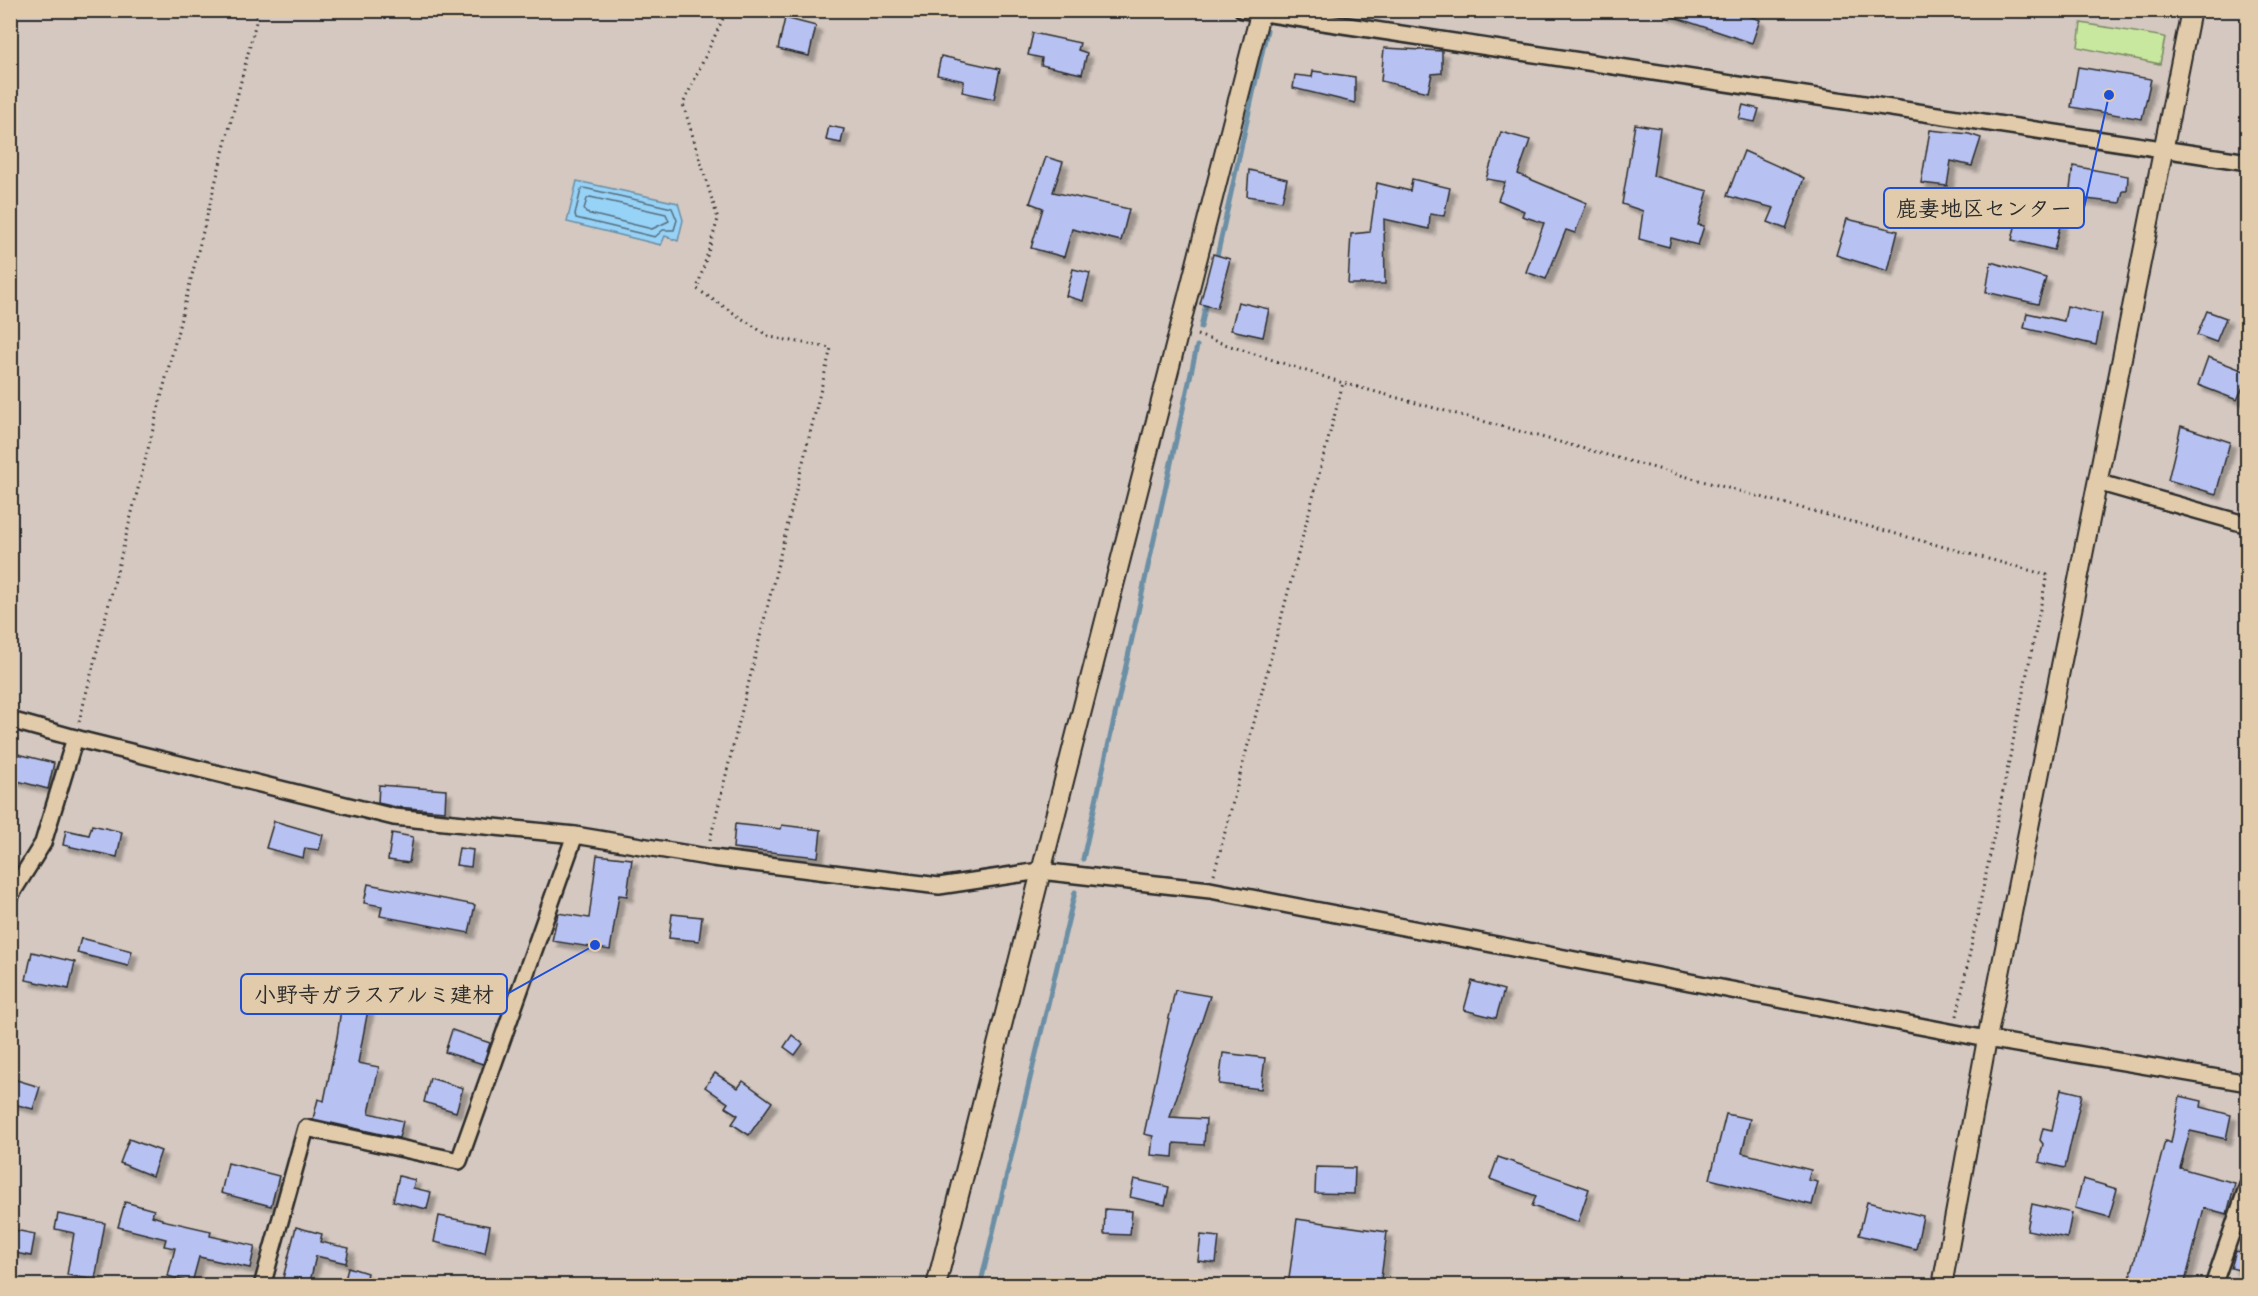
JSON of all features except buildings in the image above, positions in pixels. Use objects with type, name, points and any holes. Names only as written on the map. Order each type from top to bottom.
[{"type":"street","points":[[1942,1286],[1986,1039],[2191,10]]},
{"type":"street","points":[[936,1286],[1040,871],[1180,330],[1254,11],[2247,162]]},
{"type":"street","points":[[2097,482],[2247,525]]},
{"type":"street","points":[[10,720],[394,817],[575,836],[706,856],[939,885],[1040,871],[1210,890],[1953,1033],[2247,1083]]},
{"type":"street","points":[[10,896],[43,843],[75,738]]},
{"type":"street","points":[[262,1286],[306,1128],[459,1161],[575,836]]},
{"type":"street","points":[[2213,1286],[2247,1185]]},
{"type":"path","points":[[75,738],[259,10]]},
{"type":"path","points":[[706,856],[831,348],[770,337],[697,289],[718,219],[683,104],[728,10]]},
{"type":"path","points":[[1180,330],[1343,383],[2048,575],[1953,1033]]},
{"type":"path","points":[[1210,890],[1343,383]]},
{"type":"green space","points":[[2081,23],[2165,37],[2160,64],[2078,47]]},
{"type":"water","points":[[577,181],[678,203],[683,220],[678,241],[665,236],[661,245],[567,222]]},
{"type":"waterway","points":[[1216,261],[1267,30]]},
{"type":"waterway","points":[[1201,327],[1207,299]]},
{"type":"waterway","points":[[1083,859],[1197,346]]},
{"type":"waterway","points":[[980,1286],[1075,892]]},
{"type":"place","name":"鹿妻地区センター","points":[[2109,95]]},
{"type":"place","name":"小野寺ガラスアルミ建材","points":[[595,945]]}]
